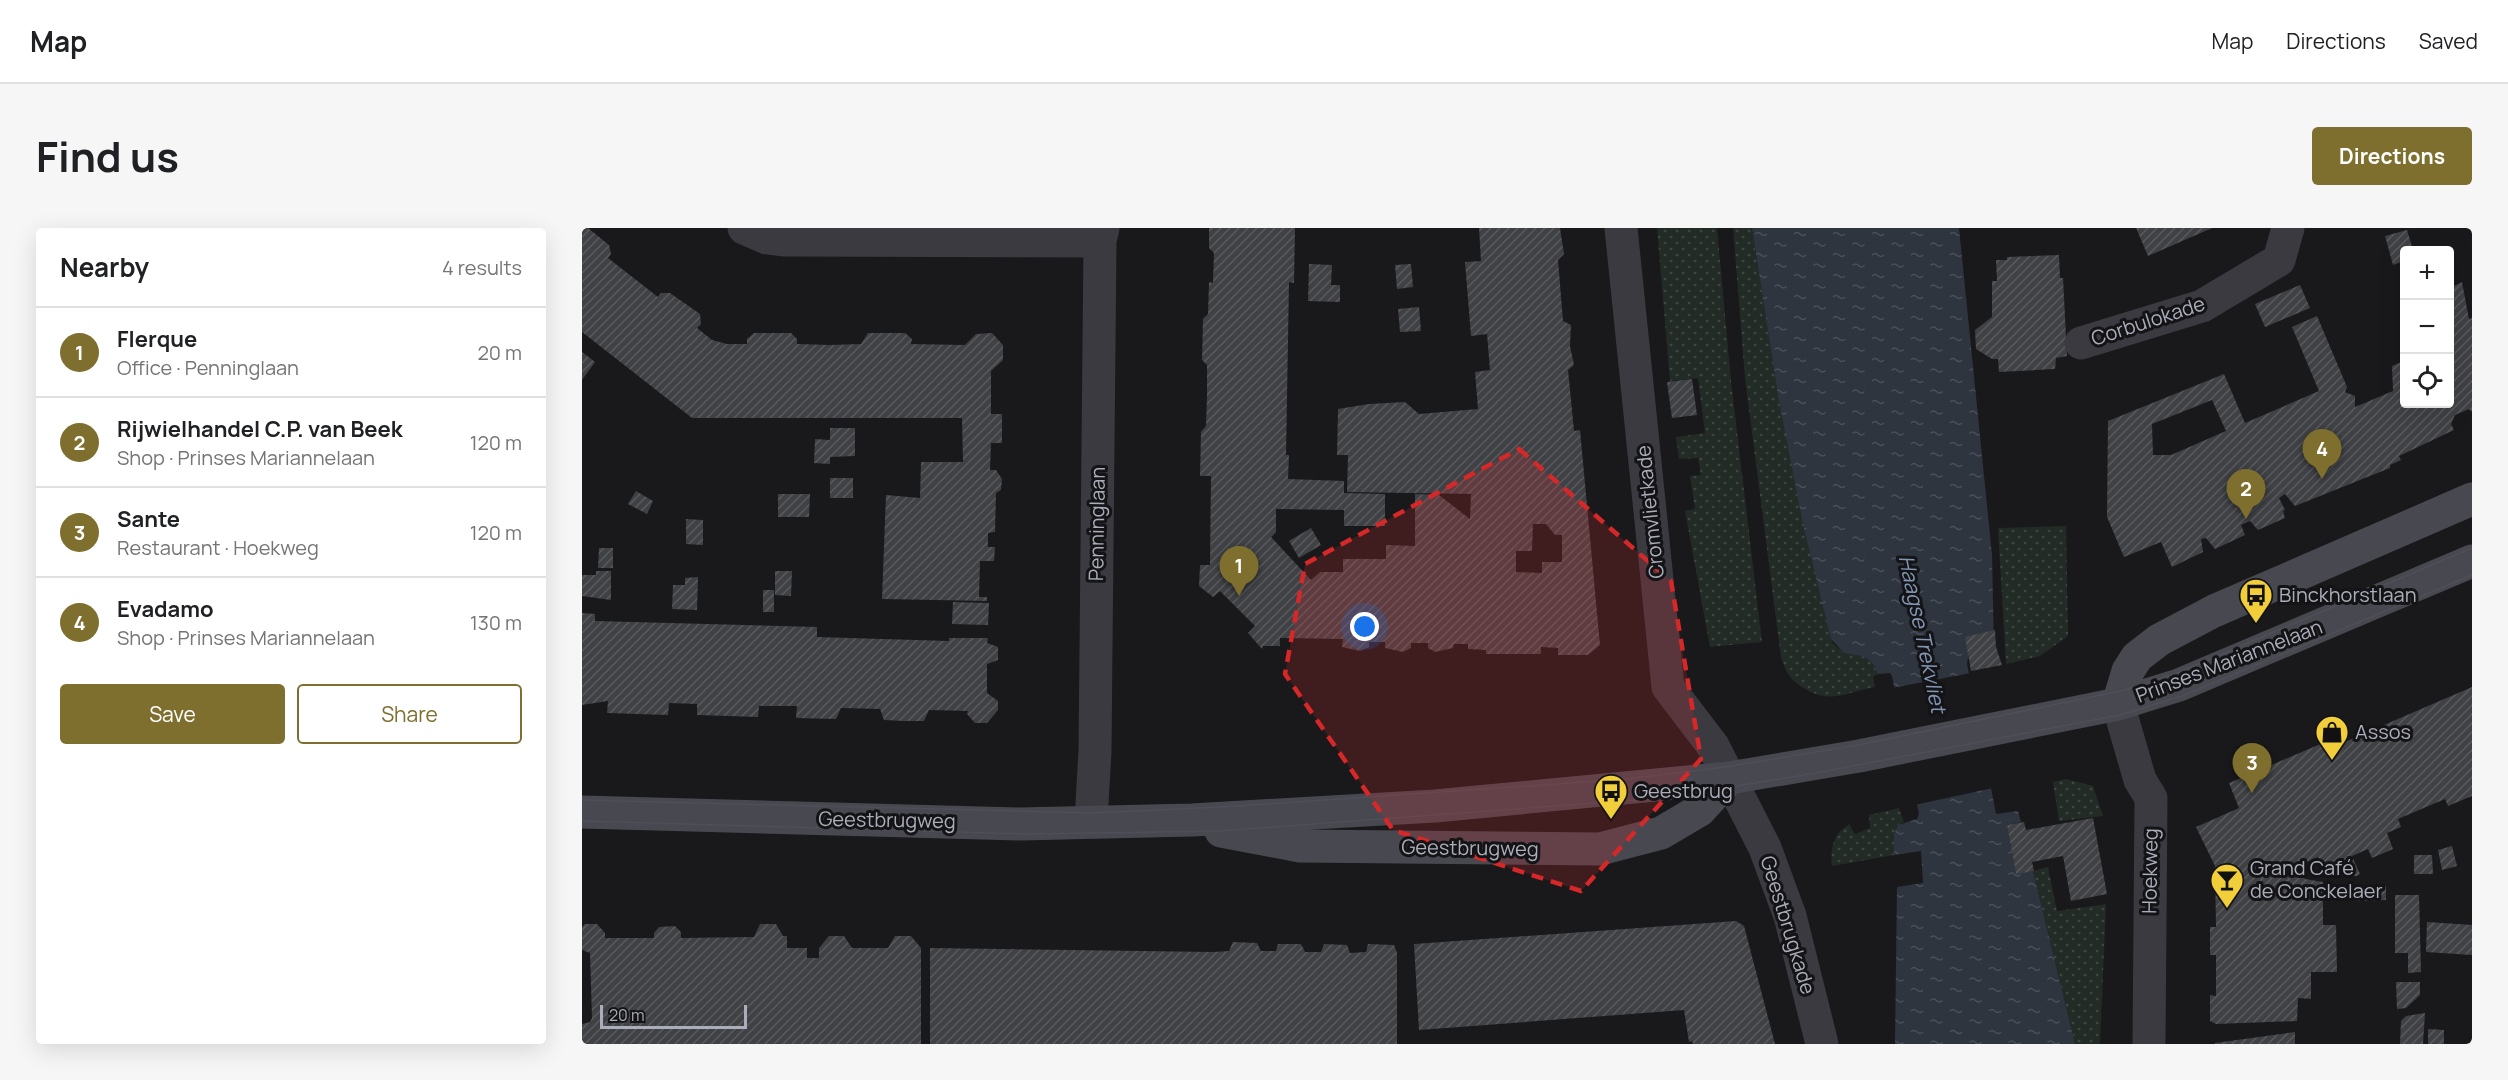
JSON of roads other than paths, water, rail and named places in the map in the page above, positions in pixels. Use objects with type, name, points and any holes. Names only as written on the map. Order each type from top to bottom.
[{"type":"street","points":[[744,228],[767,238],[783,240],[1101,234]]},
{"type":"street","name":"Cromvlietkade","points":[[1621,228],[1668,687],[1713,746],[1729,778]]},
{"type":"street","name":"Corbulokade","points":[[2081,343],[2202,306],[2279,260],[2288,228]]},
{"type":"street","name":"Penninglaan","points":[[1091,821],[1095,751],[1101,234]]},
{"type":"street","name":"Prinses Mariannelaan","points":[[2118,704],[2128,671],[2138,657],[2159,640],[2214,611],[2472,499]]},
{"type":"street","name":"Prinses Mariannelaan","points":[[1859,756],[2118,704],[2178,685],[2472,561]]},
{"type":"street","name":"Hoekweg","points":[[2118,704],[2140,780],[2151,798],[2149,1044]]},
{"type":"street","name":"Geestbrugweg","points":[[582,812],[1021,824],[1192,820],[1434,806],[1729,778],[1859,756]]},
{"type":"street","name":"Geestbrugweg","points":[[1192,820],[1219,831],[1300,846],[1600,849],[1661,833],[1700,810],[1729,778]]},
{"type":"street","name":"Geestbrugkade","points":[[1729,778],[1766,848],[1790,916],[1822,1044]]},
{"type":"water","name":"Haagse Trekvliet","points":[[1752,228],[1959,228],[1992,555],[1994,651],[1968,657],[1967,664],[1996,814],[2018,811],[2021,822],[2007,825],[2016,873],[2033,871],[2075,1044],[1895,1044],[1897,887],[1923,883],[1921,851],[1894,855],[1894,834],[1898,825],[1917,819],[1919,814],[1892,676],[1890,673],[1878,674],[1869,660],[1844,653],[1831,639],[1803,524],[1778,396]]},
{"type":"tram line","points":[[582,800],[1092,813],[1222,807],[1628,779],[1725,767],[1858,745],[2121,691],[2175,674],[2472,548]]},
{"type":"tram line","points":[[582,821],[1028,834],[1219,831],[1663,798],[1816,773],[2120,715],[2182,696],[2472,575]]},
{"type":"place","name":"Evadamo","points":[[2322,479]]},
{"type":"place","name":"Rijwielhandel C.P. van Beek","points":[[2246,519]]},
{"type":"place","name":"Flerque","points":[[1239,596]]},
{"type":"place","name":"Binckhorstlaan","points":[[2256,624]]},
{"type":"place","name":"Assos","points":[[2332,761]]},
{"type":"place","name":"Sante","points":[[2252,793]]},
{"type":"place","name":"Geestbrug","points":[[1611,820]]},
{"type":"place","name":"Grand Café de Conckelaer","points":[[2227,909]]}]
